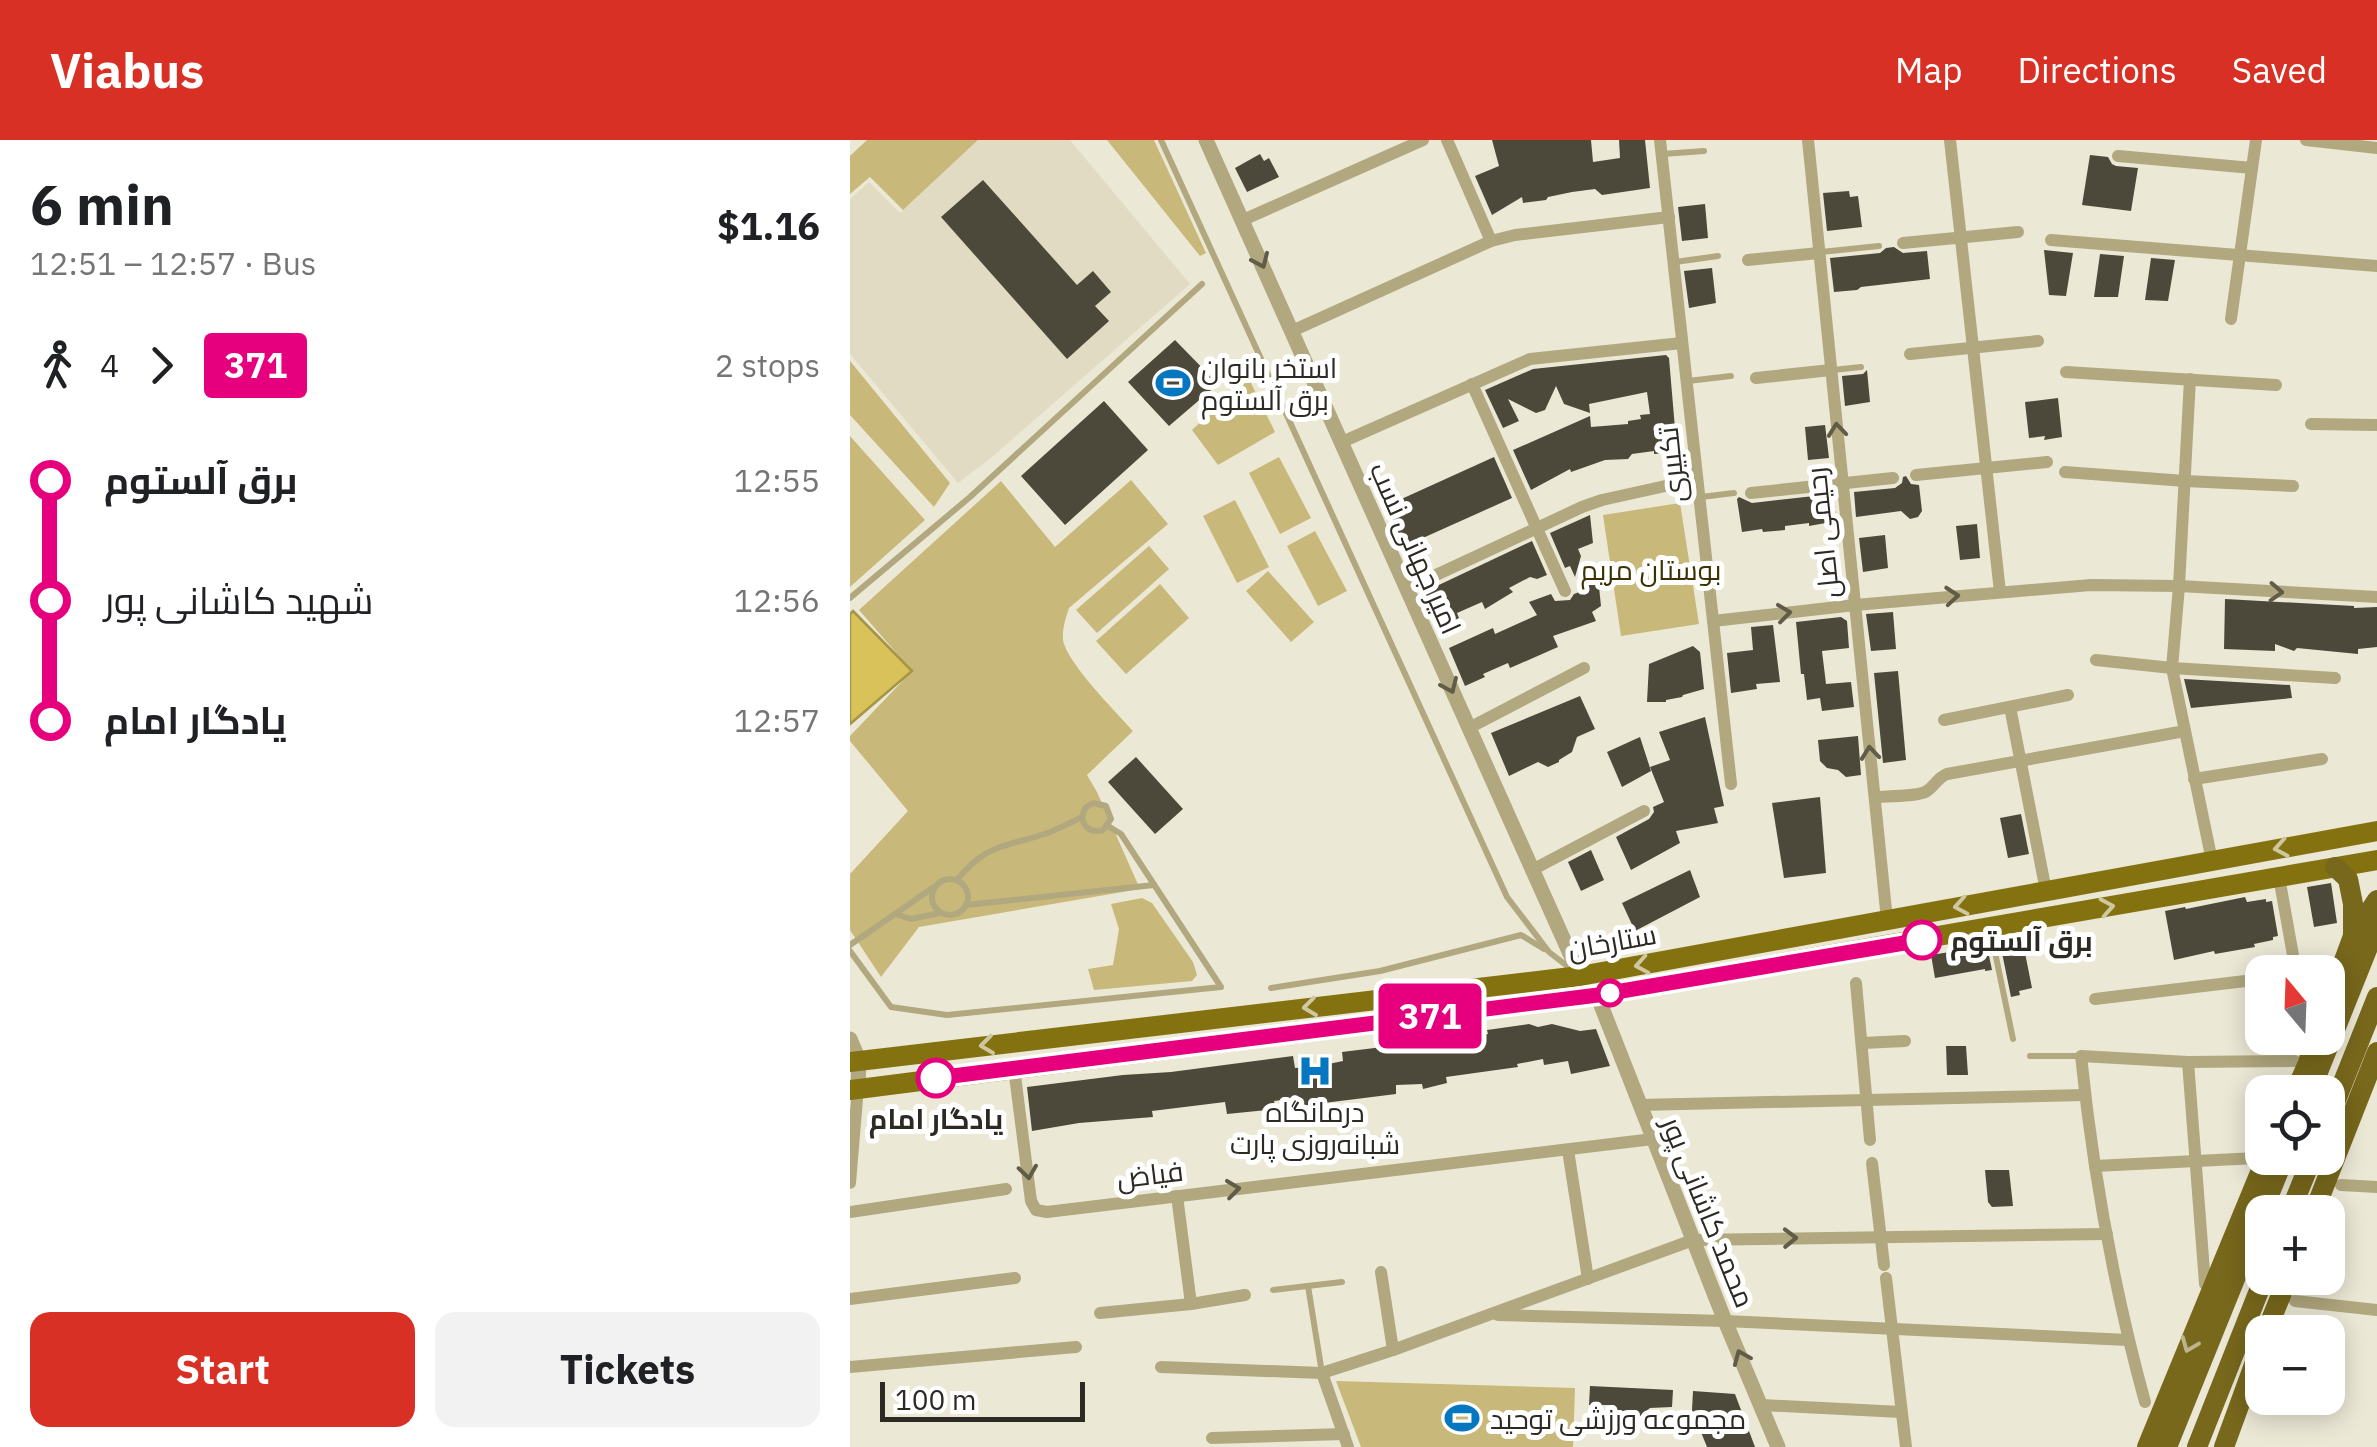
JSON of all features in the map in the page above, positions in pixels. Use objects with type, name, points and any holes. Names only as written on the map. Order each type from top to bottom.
[{"type":"highway","points":[[2335,867],[2348,879],[2353,936]]},
{"type":"highway","points":[[2345,958],[2353,936],[2377,900]]},
{"type":"highway","points":[[2317,1075],[2377,925]]},
{"type":"highway","points":[[2345,1077],[2377,997]]},
{"type":"highway","points":[[2321,1195],[2377,1052]]},
{"type":"highway","points":[[2147,1447],[2254,1175]]},
{"type":"highway","points":[[2167,1447],[2277,1175]]},
{"type":"highway","points":[[2197,1447],[2257,1295]]},
{"type":"highway","points":[[2224,1447],[2245,1390]]},
{"type":"main road","name":"ستارخان","points":[[855,1061],[1580,976],[2377,830]]},
{"type":"main road","name":"ستارخان","points":[[854,1088],[1598,995],[2377,860]]},
{"type":"street","name":"امیر جهانی نسب","points":[[1206,140],[1580,976]]},
{"type":"street","points":[[1243,220],[1423,140]]},
{"type":"street","points":[[1447,140],[1491,241]]},
{"type":"street","name":"رحیمی اصل","points":[[1808,140],[1887,920]]},
{"type":"street","points":[[1950,140],[2000,592]]},
{"type":"street","points":[[2231,319],[2256,140]]},
{"type":"street","points":[[2306,140],[2377,148]]},
{"type":"street","name":"تکبیری","points":[[1661,147],[1731,784]]},
{"type":"street","points":[[2118,156],[2252,168]]},
{"type":"street","points":[[1292,330],[1491,241],[1668,216]]},
{"type":"street","points":[[1903,243],[2018,232]]},
{"type":"street","points":[[2051,240],[2377,266]]},
{"type":"street","points":[[1748,260],[1819,253]]},
{"type":"street","points":[[1910,354],[2038,342]]},
{"type":"street","points":[[1342,442],[1540,356],[1682,343]]},
{"type":"street","points":[[1756,378],[1831,370]]},
{"type":"street","points":[[2066,372],[2276,385]]},
{"type":"street","points":[[2190,379],[2172,668],[2212,861]]},
{"type":"street","points":[[1472,384],[1565,591]]},
{"type":"street","points":[[2310,424],[2377,425]]},
{"type":"street","points":[[1916,474],[2047,462]]},
{"type":"street","points":[[2065,472],[2293,486]]},
{"type":"street","points":[[1751,493],[1893,478]]},
{"type":"street","points":[[1406,589],[1602,500],[1697,479]]},
{"type":"street","points":[[1713,621],[2091,585],[2377,597]]},
{"type":"street","points":[[2096,660],[2334,678]]},
{"type":"street","points":[[1469,728],[1584,668]]},
{"type":"street","points":[[1944,720],[2068,695]]},
{"type":"street","points":[[2010,706],[2046,891]]},
{"type":"street","points":[[1874,797],[1922,793],[1941,775],[2185,731]]},
{"type":"street","points":[[2194,779],[2322,759]]},
{"type":"street","points":[[1532,870],[1644,811]]},
{"type":"street","points":[[2279,876],[2293,955]]},
{"type":"street","points":[[2095,999],[2245,981]]},
{"type":"street","points":[[1856,984],[1870,1140]]},
{"type":"street","name":"محمد کاشانی پور","points":[[1598,995],[1778,1447]]},
{"type":"street","points":[[850,1040],[855,1061],[850,1184]]},
{"type":"street","points":[[1862,1043],[1905,1042]]},
{"type":"street","points":[[2145,1402],[2107,1234],[2081,1056],[2188,1062],[2245,1055]]},
{"type":"street","points":[[2188,1062],[2205,1284]]},
{"type":"street","name":"فیاض","points":[[1014,1068],[1032,1201],[1036,1210],[1047,1212],[1653,1139]]},
{"type":"street","points":[[1639,1106],[2085,1096]]},
{"type":"street","points":[[1568,1150],[1588,1279]]},
{"type":"street","points":[[2095,1166],[2245,1159]]},
{"type":"street","points":[[1872,1163],[1906,1447]]},
{"type":"street","points":[[2341,1185],[2377,1187]]},
{"type":"street","points":[[850,1212],[1006,1188]]},
{"type":"street","points":[[1177,1196],[1191,1304]]},
{"type":"street","points":[[1161,1367],[1322,1372],[1393,1350],[1693,1240],[2107,1234]]},
{"type":"street","points":[[1381,1272],[1393,1350]]},
{"type":"street","points":[[850,1300],[1015,1278]]},
{"type":"street","points":[[1100,1313],[1246,1295]]},
{"type":"street","points":[[2295,1302],[2377,1310]]},
{"type":"street","points":[[1490,1314],[2128,1340]]},
{"type":"street","points":[[850,1367],[1076,1347]]},
{"type":"street","points":[[1212,1438],[1346,1441],[1322,1372]]},
{"type":"street","points":[[1762,1405],[1901,1412]]},
{"type":"lane","points":[[1161,140],[1508,897],[1549,952]]},
{"type":"lane","points":[[1661,147],[1704,151]]},
{"type":"lane","points":[[1819,253],[1879,246]]},
{"type":"lane","points":[[1674,262],[1718,256]]},
{"type":"lane","points":[[850,598],[970,498],[1202,284]]},
{"type":"lane","points":[[1831,370],[1861,366]]},
{"type":"lane","points":[[1686,381],[1731,376]]},
{"type":"lane","points":[[1699,497],[1734,493]]},
{"type":"lane","points":[[957,880],[990,849],[1043,835],[1082,817],[1088,805],[1102,804],[1110,814],[1103,830],[1093,831],[1085,826],[1082,817]]},
{"type":"lane","points":[[895,914],[911,919],[941,913],[952,915],[966,905],[966,888],[957,880],[945,880],[895,914],[850,948],[890,1007],[947,1015],[1221,987],[1121,834],[1108,826]]},
{"type":"lane","points":[[966,905],[1154,885]]},
{"type":"lane","points":[[935,887],[933,904],[941,913]]},
{"type":"lane","points":[[1990,928],[2014,1040]]},
{"type":"lane","points":[[1271,988],[1380,971],[1521,936],[1580,976]]},
{"type":"lane","points":[[2030,1056],[2081,1056]]},
{"type":"lane","points":[[1272,1290],[1342,1282]]},
{"type":"lane","points":[[1308,1286],[1322,1372]]},
{"type":"shaded area","points":[[978,140],[1070,140],[1190,284],[958,483],[850,354],[850,199],[869,182],[900,213]]},
{"type":"shaded area","points":[[853,611],[912,671],[850,724],[850,614]]},
{"type":"green space","points":[[867,140],[978,140],[903,210],[870,177],[850,194],[850,156]]},
{"type":"green space","points":[[1107,140],[1154,140],[1206,253],[1200,256]]},
{"type":"green space","points":[[850,361],[950,483],[934,507],[850,415]]},
{"type":"green space","points":[[1248,377],[1275,432],[1218,465],[1192,430]]},
{"type":"green space","points":[[850,436],[925,520],[850,587]]},
{"type":"green space","points":[[1279,457],[1311,518],[1280,534],[1249,473]]},
{"type":"green space","points":[[1131,480],[1168,524],[1069,608],[1063,640],[1082,674],[1133,731],[1087,775],[1140,889],[919,927],[881,977],[850,930],[850,874],[908,811],[850,741],[850,736],[912,671],[859,610],[1001,481],[1055,547]]},
{"type":"green space","points":[[1235,500],[1269,567],[1237,583],[1203,516]]},
{"type":"green space","name":"بوستان مریم","points":[[1680,503],[1699,624],[1621,636],[1603,515]]},
{"type":"green space","points":[[1315,531],[1347,591],[1318,606],[1287,546]]},
{"type":"green space","points":[[1149,546],[1169,569],[1097,633],[1076,610]]},
{"type":"green space","points":[[1268,571],[1314,622],[1291,642],[1246,591]]},
{"type":"green space","points":[[1160,584],[1189,618],[1126,674],[1096,641]]},
{"type":"green space","points":[[1142,898],[1152,903],[1193,962],[1197,975],[1192,981],[1094,990],[1088,969],[1113,965],[1119,929],[1111,904]]},
{"type":"green space","name":"مجموعه ورزشی توحید","points":[[1336,1381],[1575,1388],[1573,1447],[1361,1447]]},
{"type":"building","points":[[1492,140],[1591,140],[1593,162],[1620,158],[1619,140],[1645,140],[1650,188],[1602,195],[1595,189],[1523,203],[1522,197],[1492,215],[1475,176],[1499,166]]},
{"type":"building","points":[[1260,154],[1264,161],[1269,158],[1279,177],[1247,192],[1235,168]]},
{"type":"building","points":[[2090,155],[2108,157],[2116,166],[2138,168],[2131,211],[2082,205]]},
{"type":"building","points":[[983,180],[1077,285],[1093,271],[1111,292],[1095,306],[1109,321],[1067,359],[941,217]]},
{"type":"building","points":[[1849,191],[1850,197],[1858,196],[1862,227],[1827,231],[1823,193]]},
{"type":"building","points":[[1705,204],[1708,238],[1682,241],[1678,207]]},
{"type":"building","points":[[1894,247],[1903,253],[1927,251],[1930,279],[1834,292],[1830,258],[1880,253]]},
{"type":"building","points":[[2044,250],[2073,253],[2066,296],[2049,295]]},
{"type":"building","points":[[2100,254],[2124,256],[2118,297],[2094,297]]},
{"type":"building","points":[[2151,258],[2175,260],[2168,301],[2145,300]]},
{"type":"building","points":[[1712,268],[1716,303],[1689,308],[1684,271]]},
{"type":"building","name":"استخر بانوان برق آلستوم","points":[[1175,340],[1218,384],[1169,426],[1128,382]]},
{"type":"building","points":[[1666,355],[1677,452],[1632,454],[1628,459],[1605,460],[1571,472],[1570,469],[1531,490],[1513,450],[1590,416],[1591,427],[1641,419],[1640,415],[1650,414],[1647,392],[1589,404],[1590,413],[1564,404],[1556,386],[1545,410],[1536,413],[1508,399],[1519,421],[1503,428],[1485,390],[1533,369]]},
{"type":"building","points":[[1867,370],[1870,402],[1845,406],[1842,376]]},
{"type":"building","points":[[2058,398],[2062,437],[2029,438],[2025,402]]},
{"type":"building","points":[[1104,401],[1148,450],[1065,525],[1021,476]]},
{"type":"building","points":[[1825,425],[1829,458],[1808,460],[1805,427]]},
{"type":"building","points":[[1494,457],[1512,498],[1405,546],[1386,506]]},
{"type":"building","points":[[1906,476],[1911,484],[1919,485],[1922,511],[1918,517],[1910,519],[1901,511],[1856,517],[1854,492],[1895,488]]},
{"type":"building","points":[[1832,494],[1837,521],[1742,532],[1739,497],[1752,503]]},
{"type":"building","points":[[1590,515],[1593,543],[1578,549],[1581,556],[1575,577],[1570,566],[1565,568],[1550,533]]},
{"type":"building","points":[[1977,524],[1980,558],[1960,560],[1956,526]]},
{"type":"building","points":[[1885,535],[1888,568],[1863,572],[1859,538]]},
{"type":"building","points":[[1532,541],[1547,575],[1530,577],[1509,588],[1513,592],[1485,609],[1482,602],[1457,613],[1459,618],[1440,627],[1424,592]]},
{"type":"building","points":[[1590,576],[1592,582],[1598,577],[1601,606],[1592,612],[1596,621],[1553,636],[1558,647],[1510,668],[1508,663],[1465,686],[1449,648],[1493,628],[1495,634],[1537,615],[1529,602],[1551,594],[1555,601],[1570,600],[1582,591],[1577,582]]},
{"type":"building","points":[[2225,599],[2377,607],[2377,647],[2358,649],[2358,654],[2297,648],[2294,651],[2275,644],[2275,651],[2224,649]]},
{"type":"building","points":[[1893,612],[1896,649],[1871,651],[1866,614]]},
{"type":"building","points":[[1841,617],[1847,621],[1849,648],[1822,651],[1826,684],[1851,682],[1854,707],[1822,711],[1820,698],[1807,700],[1796,622]]},
{"type":"building","points":[[1773,625],[1780,682],[1756,684],[1757,689],[1731,693],[1727,653],[1753,650],[1751,627]]},
{"type":"building","points":[[1693,646],[1700,652],[1704,689],[1666,702],[1647,702],[1649,664]]},
{"type":"building","points":[[1898,671],[1906,760],[1883,763],[1874,673]]},
{"type":"building","points":[[2184,679],[2290,685],[2292,698],[2191,708]]},
{"type":"building","points":[[1580,696],[1595,729],[1577,737],[1572,752],[1559,762],[1548,767],[1538,762],[1509,776],[1491,733]]},
{"type":"building","points":[[1705,717],[1724,806],[1714,808],[1718,823],[1676,831],[1680,843],[1631,870],[1616,837],[1649,819],[1653,807],[1664,802],[1650,767],[1670,760],[1659,732]]},
{"type":"building","points":[[1858,736],[1861,775],[1846,777],[1820,761],[1818,740]]},
{"type":"building","points":[[1640,737],[1651,771],[1622,787],[1607,752]]},
{"type":"building","points":[[1136,757],[1183,809],[1155,834],[1108,782]]},
{"type":"building","points":[[1820,797],[1826,873],[1784,878],[1772,803]]},
{"type":"building","points":[[2021,814],[2029,854],[2008,858],[2000,818]]},
{"type":"building","points":[[1591,850],[1604,880],[1581,891],[1568,862]]},
{"type":"building","points":[[1690,870],[1700,897],[1635,931],[1622,903]]},
{"type":"building","points":[[2331,883],[2337,923],[2314,927],[2307,887]]},
{"type":"building","points":[[2245,897],[2247,902],[2272,901],[2278,936],[2254,944],[2255,947],[2174,960],[2165,911]]},
{"type":"building","points":[[2022,938],[2032,988],[2011,997],[2000,943]]},
{"type":"building","points":[[1987,946],[1992,970],[1935,978],[1931,955]]},
{"type":"building","points":[[1552,1024],[1580,1031],[1596,1029],[1610,1066],[1571,1074],[1568,1061],[1544,1065],[1543,1059],[1517,1064],[1518,1067],[1446,1077],[1447,1083],[1423,1089],[1422,1084],[1396,1085],[1396,1094],[1300,1106],[1299,1098],[1274,1101],[1276,1109],[1227,1114],[1225,1102],[1152,1111],[1153,1117],[1032,1131],[1027,1087],[1293,1056],[1295,1068],[1319,1066],[1343,1061],[1342,1052],[1488,1034],[1487,1030]]},
{"type":"building","points":[[1946,1046],[1966,1046],[1968,1075],[1947,1075]]},
{"type":"building","points":[[1985,1170],[2009,1170],[2013,1206],[1992,1207],[1988,1202]]},
{"type":"building","points":[[1590,1386],[1673,1390],[1672,1407],[1650,1408],[1629,1425],[1608,1405],[1589,1405]]},
{"type":"building","points":[[1693,1391],[1735,1394],[1755,1447],[1707,1447],[1692,1410]]},
{"type":"bus line","name":"371","points":[[936,1078],[1598,995],[1922,940]]},
{"type":"place","name":"استخر بانوان برق آلستوم","points":[[1173,383]]},
{"type":"place","name":"برق آلستوم","points":[[1922,940]]},
{"type":"place","name":"درمانگاه شبانه‌روزی پارت","points":[[1315,1071]]},
{"type":"place","name":"یادگار امام","points":[[936,1078]]},
{"type":"place","name":"مجموعه ورزشی توحید","points":[[1462,1418]]}]
